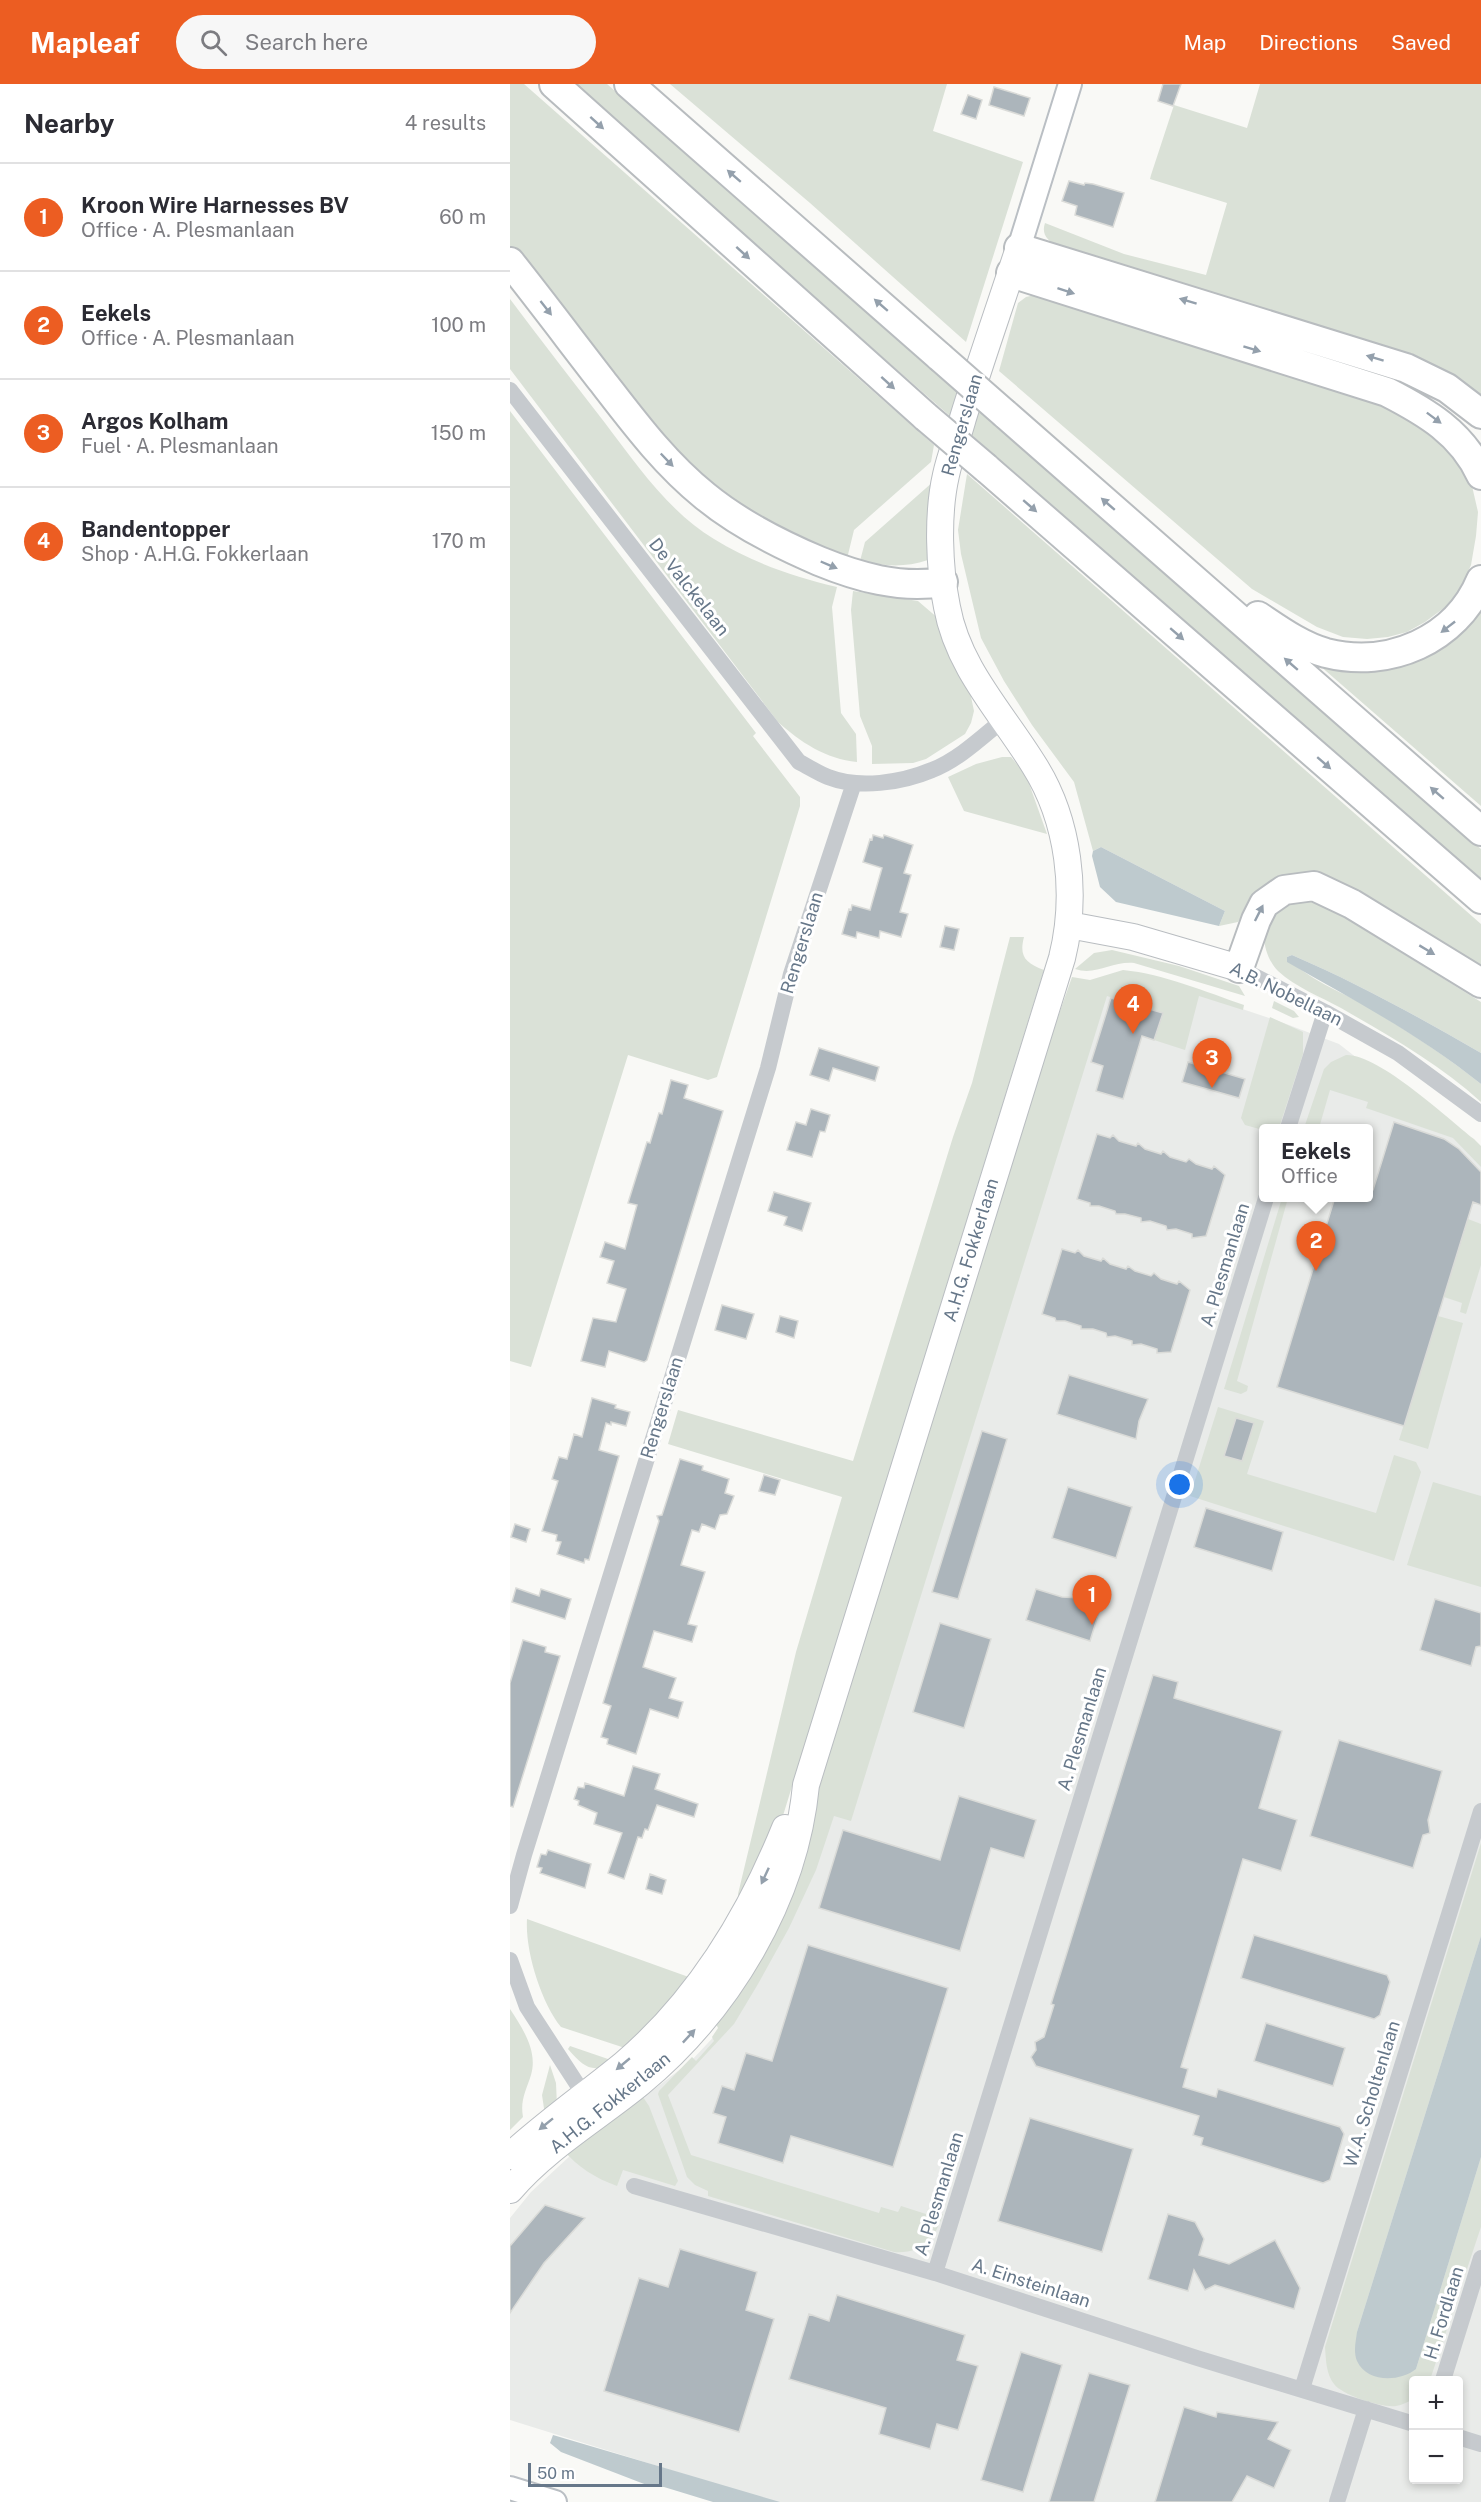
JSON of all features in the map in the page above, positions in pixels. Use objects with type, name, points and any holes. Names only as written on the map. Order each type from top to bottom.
[{"type":"highway","points":[[554,84],[926,417],[1481,899]]},
{"type":"highway","points":[[629,84],[1481,831]]},
{"type":"highway","points":[[1015,260],[1406,368],[1447,388],[1481,414]]},
{"type":"highway","points":[[1015,260],[1387,392],[1423,410],[1448,429],[1473,458],[1481,475]]},
{"type":"highway","points":[[510,262],[648,440],[706,497],[740,521],[776,542],[846,572],[878,580],[917,584],[943,582]]},
{"type":"highway","points":[[1153,543],[1281,632],[1325,652],[1347,657],[1397,654],[1442,632],[1459,618],[1481,580]]},
{"type":"highway","points":[[1239,968],[1264,904],[1284,890],[1314,886],[1352,904],[1481,983]]},
{"type":"main road","name":"Rengerslaan","points":[[1003,720],[976,681],[955,637],[943,582],[941,544],[946,477],[986,343],[1015,260],[1070,84]]},
{"type":"main road","name":"A.H.G. Fokkerlaan","points":[[510,2190],[554,2146],[706,1975],[758,1890],[792,1809],[806,1785],[1059,969],[1069,925],[1070,891],[1066,855],[1056,811],[1047,785],[1003,720]]},
{"type":"main road","name":"A.B. Nobellaan","points":[[1069,925],[1133,936],[1239,968]]},
{"type":"main road","name":"A.H.G. Fokkerlaan","points":[[510,2156],[590,2104]]},
{"type":"main road","points":[[510,2488],[555,2502]]},
{"type":"street","name":"De Valckelaan","points":[[510,390],[799,762],[829,777],[854,783]]},
{"type":"street","points":[[854,783],[886,782],[932,770],[960,754],[1003,720]]},
{"type":"street","name":"Rengerslaan","points":[[510,1906],[768,1068],[791,974],[854,783]]},
{"type":"street","name":"A.B. Nobellaan","points":[[1239,968],[1398,1053],[1481,1114]]},
{"type":"street","points":[[1289,1124],[1325,1012]]},
{"type":"street","name":"A. Plesmanlaan","points":[[936,2273],[1264,1202]]},
{"type":"street","name":"W.A. Scholtenlaan","points":[[1302,2389],[1481,1811]]},
{"type":"street","points":[[510,1960],[513,1985],[539,2029],[590,2104]]},
{"type":"street","name":"A. Einsteinlaan","points":[[634,2186],[936,2273],[1197,2358],[1409,2423]]},
{"type":"street","name":"H. Fordlaan","points":[[1444,2376],[1481,2258]]},
{"type":"street","points":[[1337,2502],[1366,2409]]},
{"type":"street","points":[[1463,2439],[1481,2444]]},
{"type":"shaded area","points":[[510,84],[524,84],[934,445],[931,462],[854,530],[845,567],[723,510],[510,251]]},
{"type":"shaded area","points":[[570,84],[607,84],[1481,849],[1481,880]]},
{"type":"shaded area","points":[[670,84],[947,84],[933,131],[1023,162],[966,342],[810,203]]},
{"type":"shaded area","points":[[1260,84],[1481,84],[1481,401],[1416,359],[1366,340],[1067,249],[1054,244],[1045,236],[1045,223],[1124,254],[1206,275],[1227,203],[1150,179],[1151,175],[1174,105],[1247,128]]},
{"type":"shaded area","points":[[1039,294],[1378,401],[1440,437],[1459,461],[1472,486],[1478,512],[1471,565],[1461,588],[1448,605],[1407,632],[1367,639],[1343,637],[1317,627],[1252,589],[999,371],[1018,303],[1026,297]]},
{"type":"shaded area","points":[[510,299],[641,471],[682,515],[714,539],[759,562],[789,574],[837,587],[832,607],[841,713],[856,734],[857,762],[835,757],[814,748],[778,722],[510,369]]},
{"type":"shaded area","points":[[510,411],[756,733],[753,736],[800,797],[800,806],[717,1077],[708,1080],[628,1055],[531,1367],[510,1361]]},
{"type":"shaded area","points":[[967,474],[1481,924],[1481,970],[1309,873],[1279,875],[1248,906],[1238,922],[1219,926],[1225,911],[1101,847],[1093,851],[1074,782],[1032,725],[1004,681],[981,638],[961,554],[958,530]]},
{"type":"shaded area","points":[[934,481],[928,560],[894,565],[860,561],[865,542]]},
{"type":"shaded area","points":[[853,591],[918,601],[939,619],[970,692],[974,711],[965,734],[926,759],[913,763],[872,764],[872,746],[860,716],[851,610]]},
{"type":"shaded area","points":[[1481,610],[1481,806],[1311,658],[1344,668]]},
{"type":"shaded area","points":[[1011,757],[1026,775],[1047,834],[964,811],[948,777],[976,764]]},
{"type":"shaded area","points":[[1101,847],[1225,911],[1219,926],[1116,902],[1100,887],[1092,856],[1093,851]]},
{"type":"shaded area","points":[[1310,900],[1323,904],[1481,1002],[1481,1053],[1364,989],[1292,955],[1287,957],[1304,972],[1396,1024],[1467,1073],[1481,1084],[1481,1102],[1449,1075],[1414,1051],[1300,987],[1278,971],[1267,953],[1264,933],[1266,923],[1278,908],[1291,902]]},
{"type":"shaded area","points":[[1010,937],[1024,937],[1022,949],[1025,958],[1032,965],[1044,970],[773,1848],[742,1913],[738,1894],[796,1652],[842,1497],[668,1444],[678,1410],[853,1461],[953,1137],[972,1083]]},
{"type":"shaded area","points":[[1112,950],[1179,966],[1239,986],[1245,996],[1134,963],[1118,964],[1090,971],[1075,969],[1094,953]]},
{"type":"shaded area","points":[[1292,955],[1388,1001],[1481,1053],[1481,1084],[1411,1034],[1287,962],[1287,957]]},
{"type":"shaded area","points":[[1123,970],[1154,975],[1185,984],[1244,1005],[1243,1010],[1199,996],[1185,1050],[1154,1040],[1162,1013],[1107,996],[851,1821],[834,1816],[816,1870],[789,1928],[758,1984],[734,2024],[668,2095],[691,2155],[879,2213],[881,2207],[898,2212],[901,2206],[926,2214],[928,2209],[943,2214],[936,2231],[926,2243],[912,2250],[894,2252],[708,2196],[708,2191],[695,2185],[687,2177],[658,2094],[692,2057],[696,2061],[714,2041],[712,2037],[718,2028],[716,2024],[813,1808],[1020,1125],[1072,977],[1090,980]]},
{"type":"shaded area","points":[[1138,974],[1339,1044],[1481,1155],[1481,2502],[773,2502],[510,2420],[510,2218],[531,2192],[584,2143],[691,2061],[737,2012],[773,1953],[1107,978]]},
{"type":"shaded area","points":[[1274,1001],[1294,1011],[1299,1017],[1293,1018],[1272,1008]]},
{"type":"shaded area","points":[[1270,1017],[1303,1032],[1303,1054],[1280,1124],[1259,1124],[1259,1129],[1245,1125],[1241,1118]]},
{"type":"shaded area","points":[[1346,1055],[1360,1057],[1394,1076],[1481,1146],[1481,1167],[1453,1138],[1366,1108],[1368,1102],[1330,1090],[1320,1124],[1305,1124],[1324,1069],[1331,1062]]},
{"type":"shaded area","points":[[1281,1202],[1287,1202],[1237,1381],[1248,1386],[1247,1391],[1241,1394],[1224,1389]]},
{"type":"shaded area","points":[[1468,1219],[1481,1224],[1481,1265],[1466,1314],[1460,1312],[1462,1303],[1444,1297]]},
{"type":"shaded area","points":[[1438,1316],[1463,1323],[1428,1449],[1399,1440]]},
{"type":"shaded area","points":[[1218,1407],[1264,1421],[1247,1474],[1376,1513],[1394,1455],[1416,1462],[1421,1472],[1394,1561],[1190,1496]]},
{"type":"shaded area","points":[[1433,1482],[1481,1496],[1481,1587],[1407,1565]]},
{"type":"shaded area","points":[[1481,1843],[1481,1936],[1357,2332],[1416,2369],[1481,2157],[1481,2227],[1431,2376],[1409,2376],[1409,2401],[1396,2406],[1382,2405],[1363,2400],[1338,2388],[1331,2380],[1328,2371],[1325,2347]]},
{"type":"shaded area","points":[[527,1919],[697,1980],[625,2048],[561,2027],[547,2004],[536,1976],[529,1946]]},
{"type":"shaded area","points":[[1481,1936],[1481,2157],[1416,2369],[1393,2378],[1376,2377],[1362,2368],[1357,2361],[1355,2350],[1357,2332]]},
{"type":"shaded area","points":[[510,2009],[528,2040],[533,2066],[523,2100],[523,2117],[510,2130]]},
{"type":"shaded area","points":[[570,2046],[608,2059],[614,2064],[599,2068],[588,2067],[568,2049]]},
{"type":"shaded area","points":[[550,2065],[556,2083],[557,2106],[545,2115],[542,2095]]},
{"type":"shaded area","points":[[639,2091],[649,2106],[678,2181],[675,2186],[623,2170],[617,2186],[587,2171],[563,2150]]},
{"type":"shaded area","points":[[553,2435],[780,2502],[713,2502],[664,2487],[652,2487],[561,2452],[550,2443]]},
{"type":"building","points":[[1163,84],[1181,84],[1173,106],[1158,101]]},
{"type":"building","points":[[994,87],[1030,98],[1024,116],[989,105]]},
{"type":"building","points":[[968,95],[982,100],[976,119],[961,114]]},
{"type":"building","points":[[1069,181],[1084,185],[1085,183],[1093,184],[1124,193],[1113,227],[1075,215],[1077,206],[1062,201]]},
{"type":"building","points":[[873,835],[883,838],[884,835],[913,845],[904,873],[911,875],[900,912],[908,914],[901,937],[880,931],[879,938],[857,932],[856,938],[842,934],[852,905],[870,910],[882,868],[863,862]]},
{"type":"building","points":[[945,926],[959,929],[954,950],[940,947]]},
{"type":"building","points":[[1111,998],[1163,1013],[1154,1040],[1142,1036],[1123,1099],[1096,1091],[1103,1066],[1091,1062]]},
{"type":"building","points":[[819,1048],[879,1067],[875,1081],[833,1068],[829,1081],[810,1075]]},
{"type":"building","points":[[1188,1062],[1245,1079],[1239,1098],[1182,1082]]},
{"type":"building","points":[[671,1080],[688,1085],[684,1098],[723,1111],[647,1360],[644,1362],[609,1351],[605,1367],[581,1361],[593,1318],[616,1322],[626,1289],[607,1283],[614,1261],[600,1257],[605,1242],[625,1249],[637,1205],[628,1203],[647,1142],[650,1143],[659,1113],[662,1114]]},
{"type":"building","points":[[811,1109],[830,1115],[825,1132],[820,1131],[812,1157],[787,1150],[796,1122],[806,1125]]},
{"type":"building","points":[[1394,1122],[1444,1139],[1459,1149],[1481,1172],[1481,1205],[1473,1202],[1404,1426],[1277,1387],[1333,1202],[1373,1202],[1373,1190]]},
{"type":"building","points":[[1097,1134],[1110,1138],[1113,1135],[1119,1141],[1136,1146],[1138,1143],[1145,1149],[1161,1154],[1163,1151],[1170,1157],[1186,1162],[1189,1159],[1212,1169],[1214,1166],[1225,1175],[1206,1236],[1192,1238],[1192,1234],[1176,1229],[1167,1230],[1166,1226],[1150,1221],[1141,1222],[1141,1218],[1116,1214],[1115,1211],[1090,1206],[1090,1203],[1077,1199]]},
{"type":"building","points":[[774,1192],[811,1203],[802,1231],[784,1225],[787,1217],[768,1211]]},
{"type":"building","points":[[1062,1249],[1075,1253],[1078,1250],[1084,1256],[1101,1261],[1103,1258],[1110,1264],[1126,1269],[1128,1266],[1151,1276],[1154,1273],[1161,1279],[1177,1284],[1179,1281],[1190,1290],[1171,1352],[1157,1353],[1157,1349],[1141,1344],[1132,1345],[1132,1341],[1115,1336],[1107,1337],[1106,1333],[1093,1329],[1081,1329],[1081,1326],[1056,1321],[1055,1318],[1042,1314]]},
{"type":"building","points":[[722,1305],[754,1314],[746,1339],[715,1330]]},
{"type":"building","points":[[780,1316],[798,1321],[794,1338],[776,1332]]},
{"type":"building","points":[[1069,1375],[1148,1399],[1139,1421],[1136,1439],[1057,1414]]},
{"type":"building","points":[[592,1398],[630,1412],[626,1426],[606,1423],[599,1450],[619,1456],[589,1560],[585,1559],[584,1563],[557,1554],[561,1542],[556,1541],[557,1535],[542,1531],[558,1481],[552,1479],[559,1457],[567,1459],[574,1434],[582,1437]]},
{"type":"building","points":[[1236,1418],[1254,1423],[1242,1461],[1224,1456]]},
{"type":"building","points":[[982,1431],[1007,1439],[958,1599],[932,1592]]},
{"type":"building","points":[[680,1459],[703,1466],[702,1470],[729,1479],[725,1493],[734,1496],[727,1514],[720,1515],[715,1529],[702,1524],[699,1532],[692,1530],[681,1565],[705,1572],[688,1624],[697,1626],[692,1642],[654,1631],[643,1667],[676,1678],[669,1698],[683,1702],[678,1718],[650,1709],[636,1754],[607,1744],[608,1739],[601,1737],[611,1706],[603,1703],[659,1521],[657,1516],[662,1515]]},
{"type":"building","points":[[764,1475],[780,1480],[775,1495],[759,1491]]},
{"type":"building","points":[[1068,1487],[1132,1507],[1116,1558],[1052,1538]]},
{"type":"building","points":[[1206,1508],[1283,1532],[1272,1571],[1194,1547]]},
{"type":"building","points":[[515,1524],[530,1529],[526,1542],[511,1537]]},
{"type":"building","points":[[516,1588],[539,1596],[541,1589],[571,1599],[565,1619],[512,1602]]},
{"type":"building","points":[[1036,1589],[1062,1597],[1081,1598],[1081,1603],[1100,1609],[1090,1641],[1026,1620]]},
{"type":"building","points":[[1435,1599],[1481,1613],[1481,1646],[1476,1647],[1471,1666],[1420,1650]]},
{"type":"building","points":[[940,1623],[991,1639],[964,1728],[913,1712]]},
{"type":"building","points":[[523,1640],[546,1647],[545,1652],[560,1656],[513,1807],[510,1806],[510,1683]]},
{"type":"building","points":[[1153,1675],[1178,1682],[1174,1698],[1282,1731],[1259,1808],[1297,1820],[1281,1871],[1243,1859],[1181,2067],[1188,2069],[1183,2087],[1216,2097],[1218,2089],[1340,2127],[1344,2134],[1330,2180],[1323,2183],[1201,2145],[1203,2138],[1193,2135],[1199,2116],[1036,2066],[1031,2057],[1036,2050],[1035,2042],[1044,2037],[1054,2005],[1051,2004]]},
{"type":"building","points":[[1339,1740],[1442,1771],[1428,1820],[1430,1833],[1423,1835],[1413,1868],[1310,1836]]},
{"type":"building","points":[[633,1766],[660,1774],[655,1789],[698,1804],[694,1817],[657,1805],[648,1830],[645,1829],[642,1838],[638,1837],[624,1879],[608,1873],[622,1833],[594,1824],[597,1813],[578,1805],[579,1801],[574,1799],[578,1787],[584,1788],[585,1783],[624,1796]]},
{"type":"building","points":[[959,1796],[1036,1820],[1024,1858],[991,1848],[960,1951],[819,1908],[843,1830],[940,1860]]},
{"type":"building","points":[[548,1850],[591,1864],[585,1888],[540,1873],[542,1868],[537,1867],[541,1854],[546,1855]]},
{"type":"building","points":[[650,1874],[666,1880],[662,1894],[646,1889]]},
{"type":"building","points":[[1254,1935],[1387,1975],[1390,1982],[1380,2015],[1374,2019],[1241,1978]]},
{"type":"building","points":[[808,1945],[948,1988],[893,2167],[791,2136],[783,2163],[718,2143],[726,2117],[713,2113],[722,2086],[734,2090],[746,2053],[772,2061]]},
{"type":"building","points":[[1266,2023],[1345,2048],[1333,2086],[1254,2061]]},
{"type":"building","points":[[1030,2118],[1133,2149],[1102,2252],[998,2221]]},
{"type":"building","points":[[545,2205],[585,2218],[544,2263],[510,2313],[510,2246]]},
{"type":"building","points":[[1168,2214],[1195,2222],[1204,2239],[1199,2255],[1229,2264],[1275,2240],[1300,2288],[1294,2309],[1215,2285],[1205,2290],[1194,2270],[1188,2291],[1148,2279]]},
{"type":"building","points":[[680,2249],[757,2272],[746,2310],[774,2319],[739,2432],[604,2391],[639,2278],[668,2287]]},
{"type":"building","points":[[837,2295],[965,2335],[957,2360],[978,2366],[958,2430],[937,2424],[930,2449],[879,2434],[886,2408],[789,2379],[809,2314],[829,2321]]},
{"type":"building","points":[[1021,2352],[1062,2365],[1023,2492],[981,2480]]},
{"type":"building","points":[[1089,2373],[1130,2385],[1094,2502],[1049,2502]]},
{"type":"building","points":[[1184,2407],[1216,2417],[1217,2412],[1278,2422],[1268,2439],[1291,2450],[1274,2488],[1247,2476],[1232,2502],[1155,2502]]},
{"type":"place","name":"Bandentopper","points":[[1133,1034]]},
{"type":"place","name":"Argos Kolham","points":[[1212,1088]]},
{"type":"place","name":"Eekels","points":[[1316,1271]]},
{"type":"place","name":"Kroon Wire Harnesses BV","points":[[1092,1625]]}]
